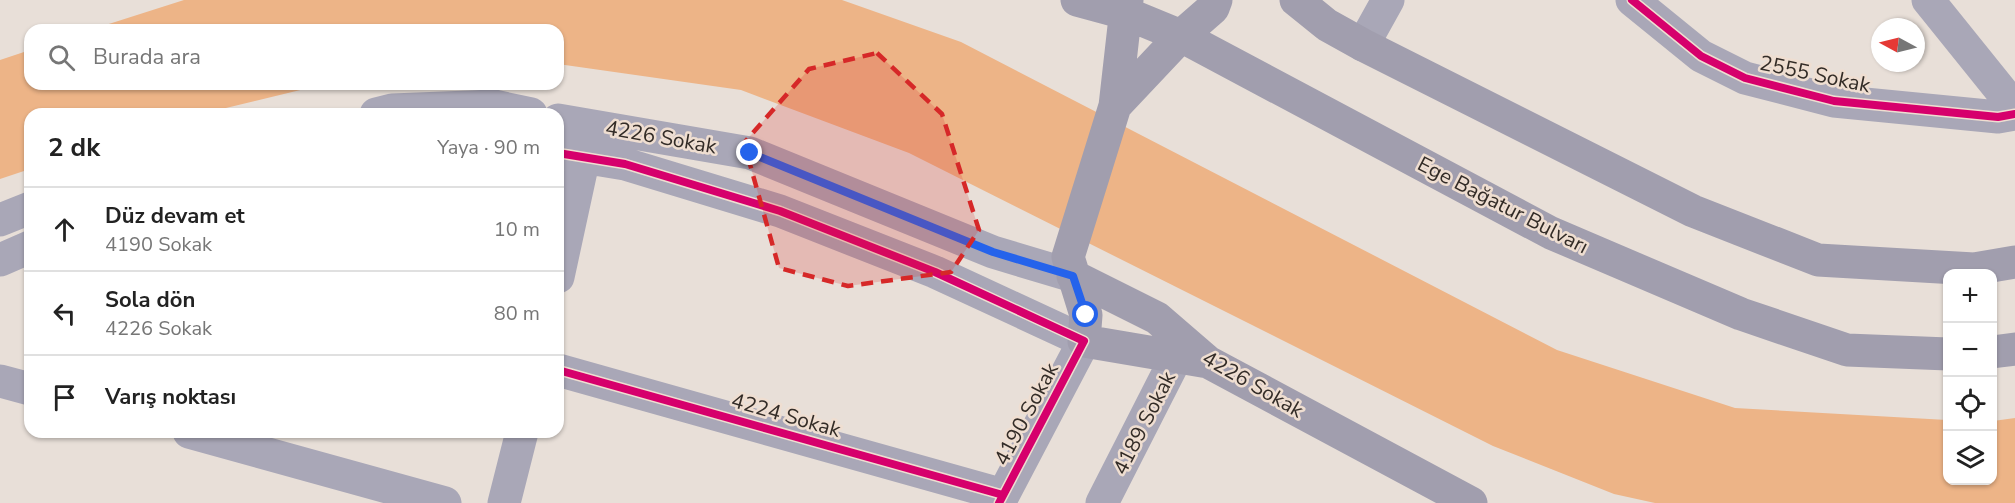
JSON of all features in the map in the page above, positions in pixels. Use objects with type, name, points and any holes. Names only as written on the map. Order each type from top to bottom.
[{"type":"main road","name":"Ege Bağatur Bulvarı","points":[[1077,0],[1126,7],[1551,233],[1741,314],[1847,350],[1943,354]]},
{"type":"main road","points":[[1115,106],[1181,36],[1213,8],[1216,0]]},
{"type":"main road","points":[[1296,0],[1327,25],[1363,45],[1693,211],[1818,260],[1974,269],[2015,262]]},
{"type":"main road","points":[[1071,267],[1115,106],[1126,7]]},
{"type":"main road","name":"4190 Sokak","points":[[1071,267],[1086,315],[1084,341]]},
{"type":"main road","name":"4226 Sokak","points":[[1071,267],[1157,318],[1190,353],[1470,503]]},
{"type":"main road","points":[[1084,341],[1190,353]]},
{"type":"main road","points":[[1997,351],[2015,349]]},
{"type":"street","points":[[1363,45],[1388,0]]},
{"type":"street","name":"2555 Sokak","points":[[1632,0],[1701,56],[1745,78],[1834,101],[1998,117],[2015,114]]},
{"type":"street","points":[[1928,0],[2015,108]]},
{"type":"street","points":[[443,108],[494,106],[503,108]]},
{"type":"street","name":"4226 Sokak","points":[[564,121],[750,153],[993,252],[1071,267]]},
{"type":"street","points":[[564,221],[571,155],[624,164],[780,211],[935,272],[1084,341]]},
{"type":"street","points":[[0,220],[24,210]]},
{"type":"street","points":[[0,260],[24,250]]},
{"type":"street","name":"4190 Sokak","points":[[1001,499],[1084,341]]},
{"type":"street","name":"4189 Sokak","points":[[1103,503],[1190,353]]},
{"type":"street","name":"4224 Sokak","points":[[564,372],[1001,499]]},
{"type":"street","points":[[0,381],[24,387]]},
{"type":"street","points":[[211,438],[445,503]]},
{"type":"street","points":[[504,503],[520,438]]},
{"type":"highlighted area","points":[[877,53],[942,114],[979,230],[951,272],[848,286],[779,268],[744,143],[809,69]]},
{"type":"shaded area","points":[[184,0],[842,0],[961,42],[1557,350],[1735,408],[1943,420],[1943,485],[1997,485],[1997,420],[2015,418],[2015,503],[1655,503],[1614,494],[1493,446],[909,153],[741,90],[564,65],[564,24],[109,24]]},
{"type":"shaded area","points":[[24,52],[24,90],[300,90],[226,108],[24,108],[24,171],[0,179],[0,60]]},
{"type":"cycle path","points":[[1632,0],[1701,56],[1745,78],[1834,101],[1998,117],[2015,114]]},
{"type":"cycle path","points":[[564,154],[625,164],[780,211],[935,272],[1084,341],[999,503]]},
{"type":"cycle path","points":[[564,372],[1003,495]]},
{"type":"route","points":[[750,153],[993,252],[1073,276],[1086,315]]}]
